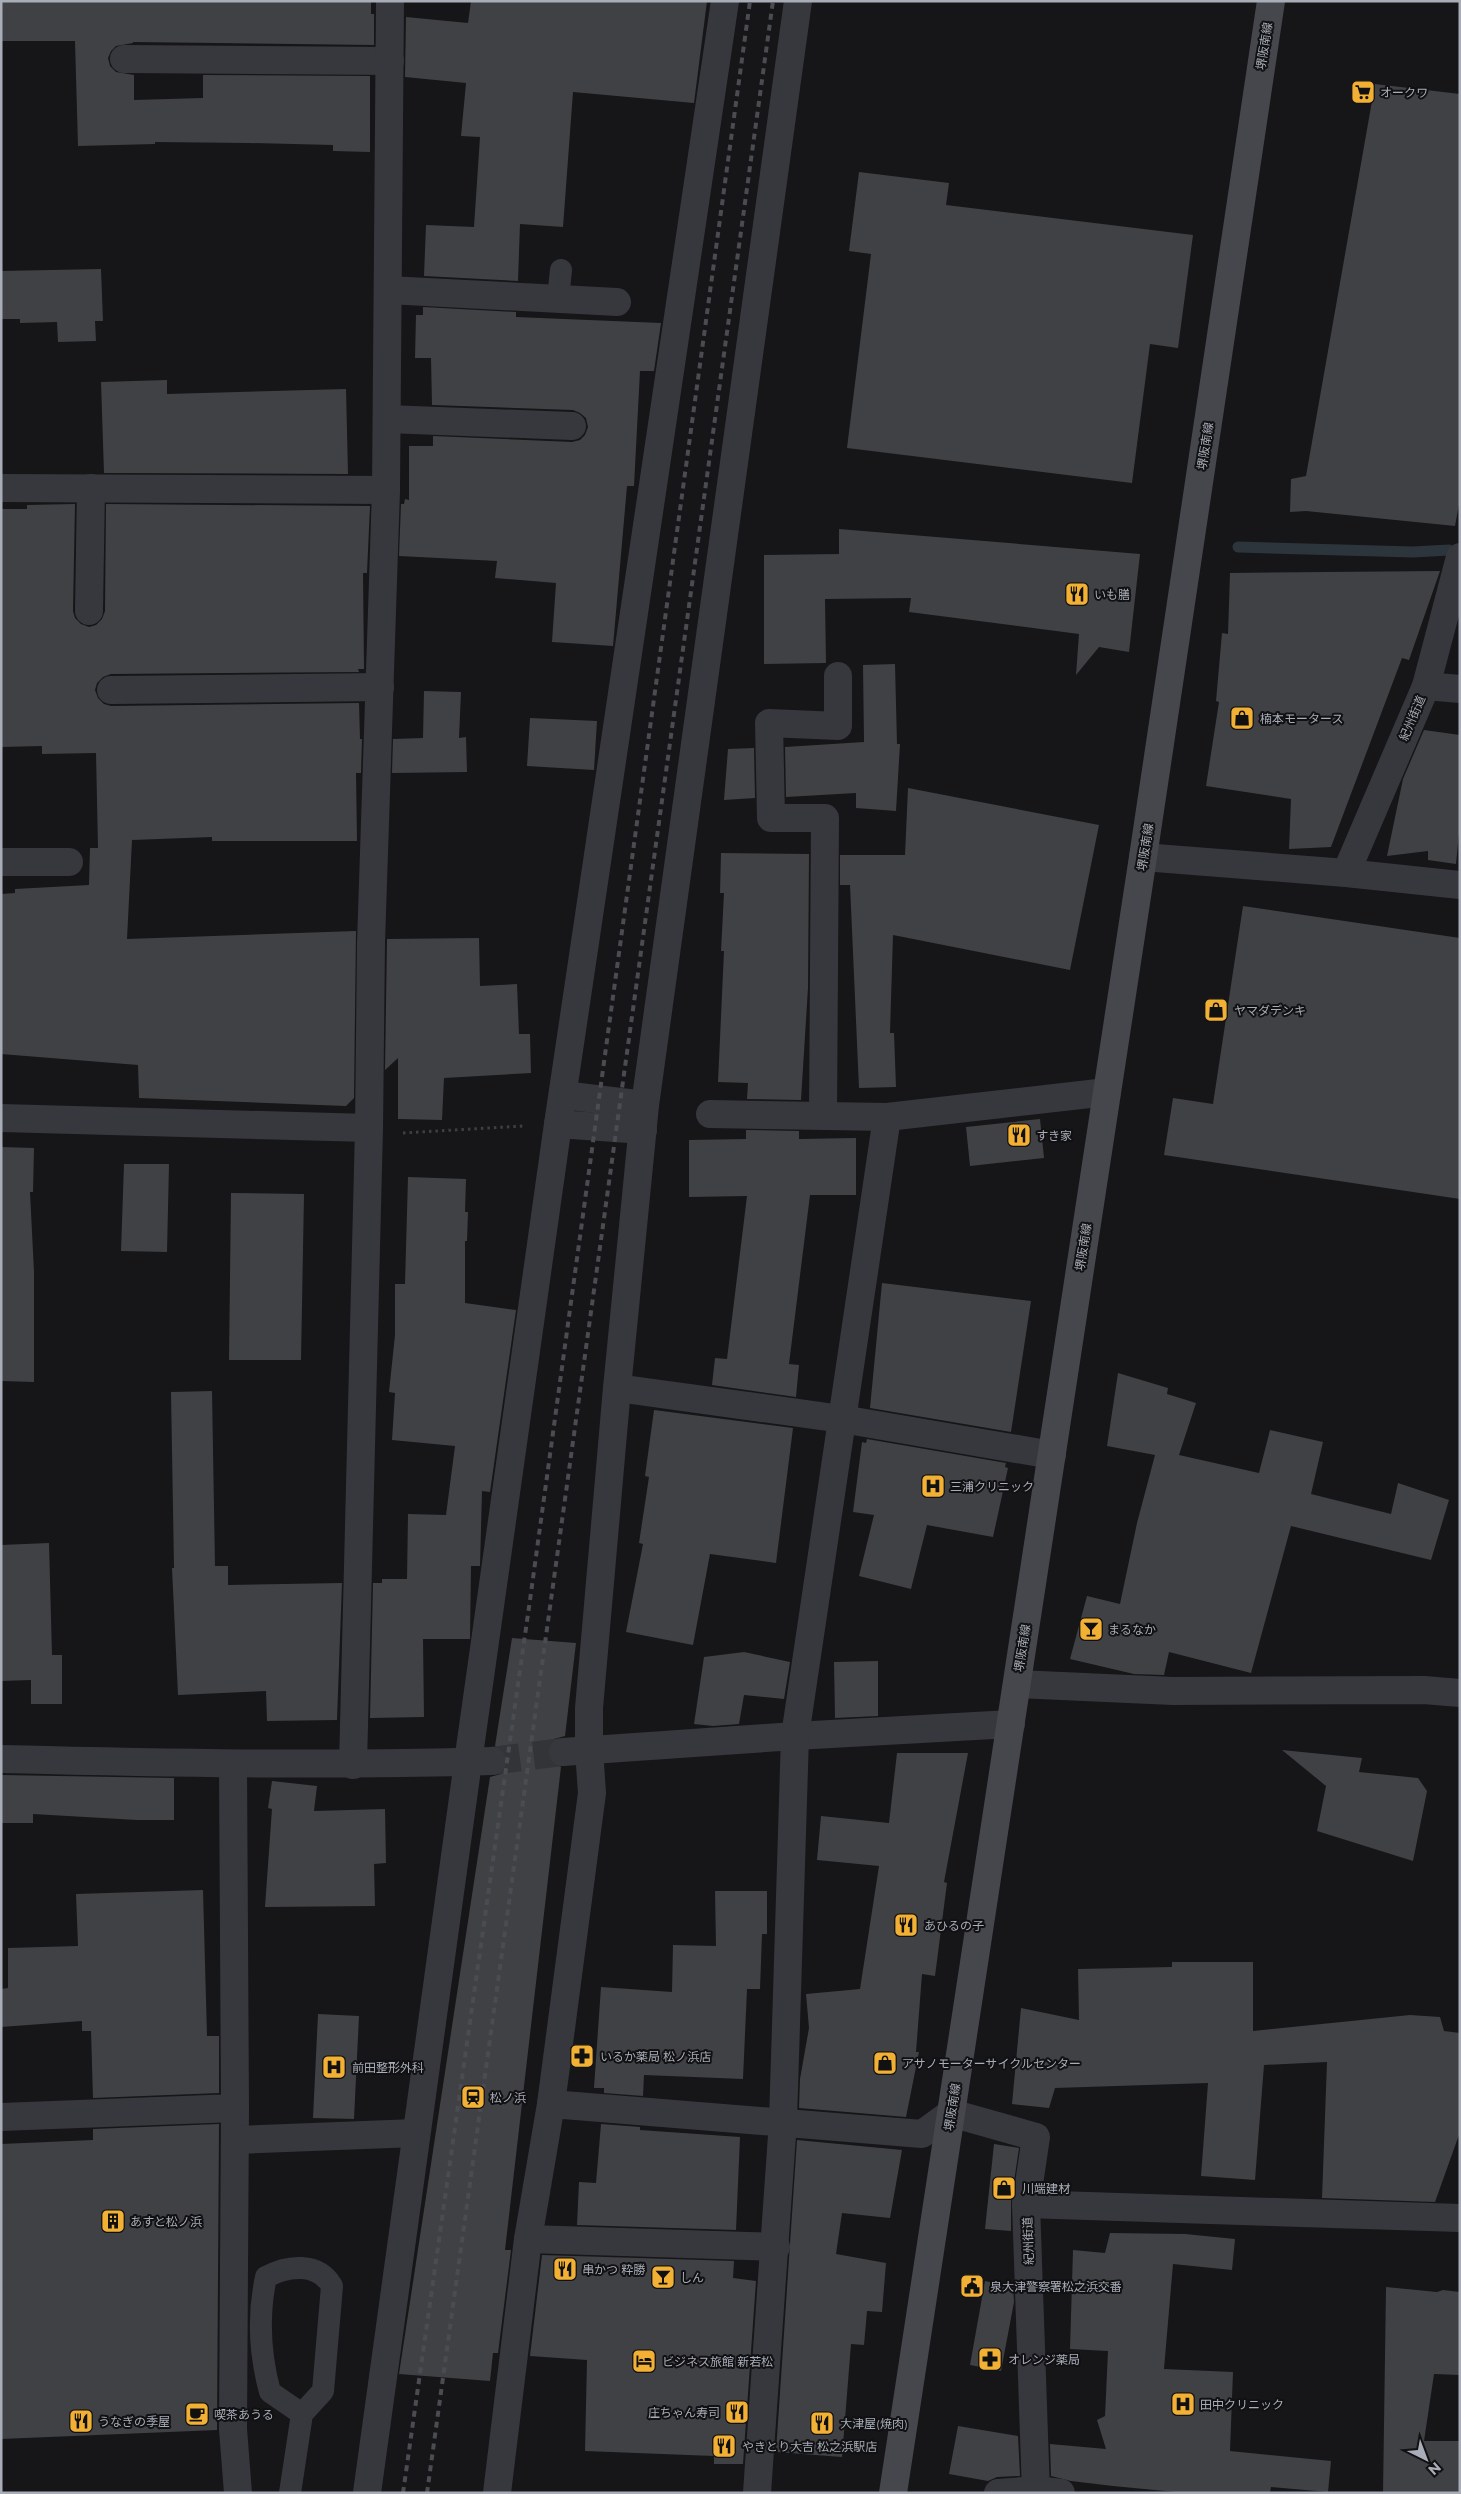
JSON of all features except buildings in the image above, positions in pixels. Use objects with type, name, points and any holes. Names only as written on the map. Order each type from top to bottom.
[{"type":"main road","name":"堺阪南線","points":[[893,2493],[1143,857],[1271,1]]},
{"type":"street","points":[[353,1765],[369,1128],[371,943],[386,490],[390,1]]},
{"type":"street","points":[[367,2493],[416,2133],[480,1762],[558,1124],[725,1]]},
{"type":"street","points":[[497,2493],[528,2239],[551,2104],[592,1793],[576,1751],[589,1708],[617,1388],[644,1117],[798,1]]},
{"type":"street","points":[[124,59],[390,62]]},
{"type":"street","points":[[388,290],[617,302]]},
{"type":"street","points":[[387,419],[572,426]]},
{"type":"street","points":[[1,488],[386,490]]},
{"type":"street","points":[[89,612],[91,488]]},
{"type":"street","name":"紀州街道","points":[[1346,873],[1426,686],[1460,557]]},
{"type":"street","points":[[823,1116],[824,818],[771,818],[769,723],[838,726],[838,676]]},
{"type":"street","points":[[1426,686],[1460,689]]},
{"type":"street","points":[[111,690],[380,688]]},
{"type":"street","points":[[1143,857],[1346,873],[1460,885]]},
{"type":"street","points":[[1,862],[69,862]]},
{"type":"street","points":[[710,1114],[887,1117],[1107,1092]]},
{"type":"street","points":[[563,1095],[644,1117]]},
{"type":"street","points":[[558,1124],[644,1117]]},
{"type":"street","points":[[757,2493],[776,2247],[783,2121],[794,1736],[887,1117]]},
{"type":"street","points":[[1,1118],[369,1128]]},
{"type":"street","points":[[617,1388],[842,1419],[1052,1455]]},
{"type":"street","points":[[1017,1684],[1173,1691],[1424,1690],[1460,1693]]},
{"type":"street","points":[[576,1751],[1011,1724]]},
{"type":"street","points":[[1,1759],[233,1765],[480,1762]]},
{"type":"street","points":[[233,1765],[236,2140],[233,2429],[238,2493]]},
{"type":"street","points":[[551,2104],[783,2121],[922,2134],[951,2113]]},
{"type":"street","points":[[1,2117],[235,2108]]},
{"type":"street","name":"紀州街道","points":[[951,2113],[1036,2137],[1026,2204],[1044,2492]]},
{"type":"street","points":[[236,2140],[416,2133]]},
{"type":"street","points":[[1026,2204],[1460,2218]]},
{"type":"street","points":[[528,2239],[776,2247]]},
{"type":"street","points":[[998,2493],[1044,2492]]},
{"type":"lane","points":[[558,299],[561,270]]},
{"type":"lane","points":[[290,2493],[302,2414],[323,2391],[332,2286],[327,2276],[306,2268],[280,2270],[266,2277],[261,2300],[263,2366],[270,2392],[302,2414]]},
{"type":"path","points":[[369,1128],[381,1134],[558,1124]]},
{"type":"waterway","points":[[1238,547],[1413,552],[1449,550]]},
{"type":"tunnel","points":[[492,1761],[563,1752]]},
{"type":"railway","points":[[403,2493],[530,1600],[750,1]]},
{"type":"railway","points":[[427,2493],[773,1]]},
{"type":"place","name":"オークワ","points":[[1363,92]]},
{"type":"place","name":"いも膳","points":[[1077,594]]},
{"type":"place","name":"楠本モータース","points":[[1242,718]]},
{"type":"place","name":"ヤマダデンキ","points":[[1216,1010]]},
{"type":"place","name":"すき家","points":[[1019,1135]]},
{"type":"place","name":"三浦クリニック","points":[[933,1486]]},
{"type":"place","name":"まるなか","points":[[1091,1629]]},
{"type":"place","name":"あひるの子","points":[[906,1925]]},
{"type":"place","name":"いるか薬局 松ノ浜店","points":[[582,2056]]},
{"type":"place","name":"アサノモーターサイクルセンター","points":[[885,2063]]},
{"type":"place","name":"前田整形外科","points":[[334,2067]]},
{"type":"place","name":"松ノ浜","points":[[473,2097]]},
{"type":"place","name":"川端建材","points":[[1004,2188]]},
{"type":"place","name":"あすと松ノ浜","points":[[113,2221]]},
{"type":"place","name":"串かつ 粋勝","points":[[565,2269]]},
{"type":"place","name":"しん","points":[[663,2277]]},
{"type":"place","name":"泉大津警察署松之浜交番","points":[[972,2286]]},
{"type":"place","name":"オレンジ薬局","points":[[990,2359]]},
{"type":"place","name":"ビジネス旅館 新若松","points":[[644,2361]]},
{"type":"place","name":"田中クリニック","points":[[1183,2404]]},
{"type":"place","name":"庄ちゃん寿司","points":[[737,2412]]},
{"type":"place","name":"喫茶あうる","points":[[197,2414]]},
{"type":"place","name":"うなぎの季屋","points":[[81,2421]]},
{"type":"place","name":"大津屋(焼肉)","points":[[822,2423]]},
{"type":"place","name":"やきとり大吉 松之浜駅店","points":[[724,2446]]}]
